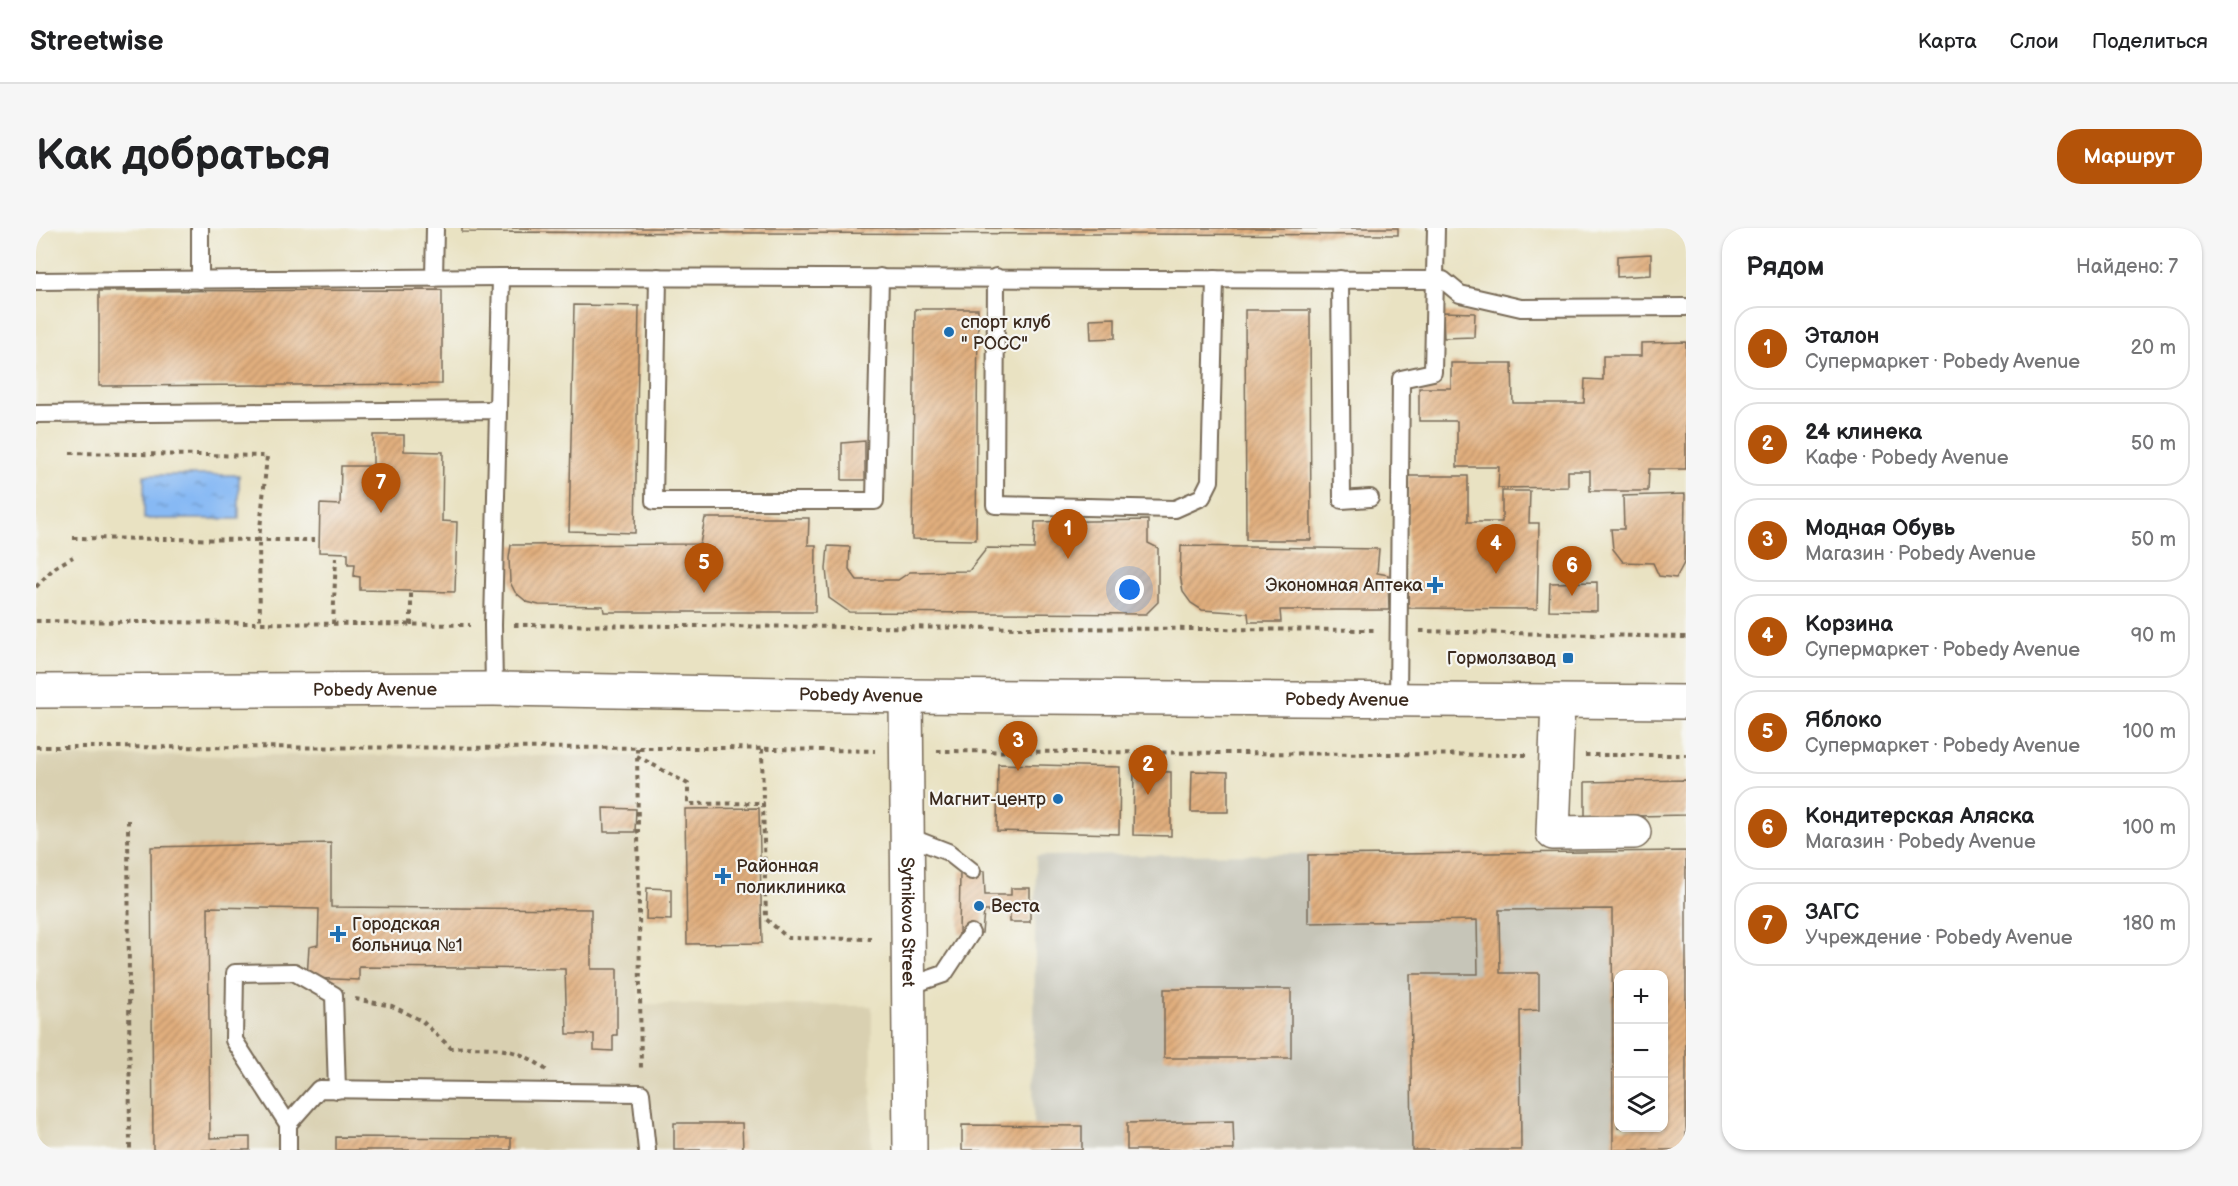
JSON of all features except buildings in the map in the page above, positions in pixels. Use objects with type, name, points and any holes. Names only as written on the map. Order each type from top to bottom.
[{"type":"street","name":"Pobedy Avenue","points":[[36,691],[494,689],[906,696],[1686,702]]},
{"type":"street","name":"Sytnikova Street","points":[[906,696],[910,1150]]},
{"type":"street","points":[[1558,702],[1553,833],[1634,832]]},
{"type":"lane","points":[[200,280],[201,228]]},
{"type":"lane","points":[[434,278],[435,228]]},
{"type":"lane","points":[[1398,700],[1401,380],[1432,372],[1432,307],[1436,228]]},
{"type":"lane","points":[[36,281],[501,277],[1443,280],[1460,294],[1521,308],[1686,306]]},
{"type":"lane","points":[[494,689],[493,625],[501,277]]},
{"type":"lane","points":[[658,277],[654,501],[875,501],[880,277]]},
{"type":"lane","points":[[996,277],[995,505],[1175,509],[1202,497],[1210,481],[1215,279]]},
{"type":"lane","points":[[1340,279],[1342,500],[1370,498]]},
{"type":"lane","points":[[36,414],[498,410]]},
{"type":"lane","points":[[907,836],[948,852],[972,871]]},
{"type":"lane","points":[[909,986],[944,974],[971,933]]},
{"type":"lane","points":[[288,1150],[288,1124],[234,1040],[235,973],[294,972],[334,995],[337,1090]]},
{"type":"lane","points":[[288,1124],[319,1089],[641,1093],[647,1150]]},
{"type":"path","points":[[70,453],[267,456],[259,540],[260,623]]},
{"type":"path","points":[[73,538],[315,540]]},
{"type":"path","points":[[36,587],[55,567],[73,557]]},
{"type":"path","points":[[333,624],[336,557]]},
{"type":"path","points":[[411,593],[411,625]]},
{"type":"path","points":[[36,621],[1399,631],[1686,637]]},
{"type":"path","points":[[36,747],[637,748],[906,752],[1534,755]]},
{"type":"path","points":[[637,748],[641,1093]]},
{"type":"path","points":[[762,749],[766,919],[788,938],[872,939]]},
{"type":"path","points":[[1581,755],[1686,755]]},
{"type":"path","points":[[637,756],[688,784],[688,804],[763,803]]},
{"type":"path","points":[[128,820],[130,1150]]},
{"type":"path","points":[[334,995],[392,1006],[422,1021],[451,1048],[492,1046],[535,1060],[573,1092]]},
{"type":"shaded area","name":"Городская больница №1","points":[[637,756],[639,1004],[872,1006],[871,1150],[38,1150],[37,757]]},
{"type":"shaded area","points":[[1686,851],[1686,1150],[1082,1150],[1082,1126],[1033,1125],[1036,856]]},
{"type":"water","points":[[144,475],[239,475],[239,519],[144,519]]},
{"type":"place","name":"спорт клуб \" РОСС\"","points":[[949,332]]},
{"type":"place","name":"ЗАГС","points":[[381,513]]},
{"type":"place","name":"Эталон","points":[[1068,559]]},
{"type":"place","name":"Корзина","points":[[1496,574]]},
{"type":"place","name":"Экономная Аптека","points":[[1435,585]]},
{"type":"place","name":"Яблоко","points":[[704,593]]},
{"type":"place","name":"Кондитерская Аляска","points":[[1572,596]]},
{"type":"place","name":"Гормолзавод","points":[[1568,658]]},
{"type":"place","name":"Модная Обувь","points":[[1018,771]]},
{"type":"place","name":"24 клинека","points":[[1148,795]]},
{"type":"place","name":"Магнит-центр","points":[[1058,799]]},
{"type":"place","name":"Районная поликлиника","points":[[723,876]]},
{"type":"place","name":"Веста","points":[[979,906]]},
{"type":"place","name":"Городская больница №1","points":[[338,934]]}]
